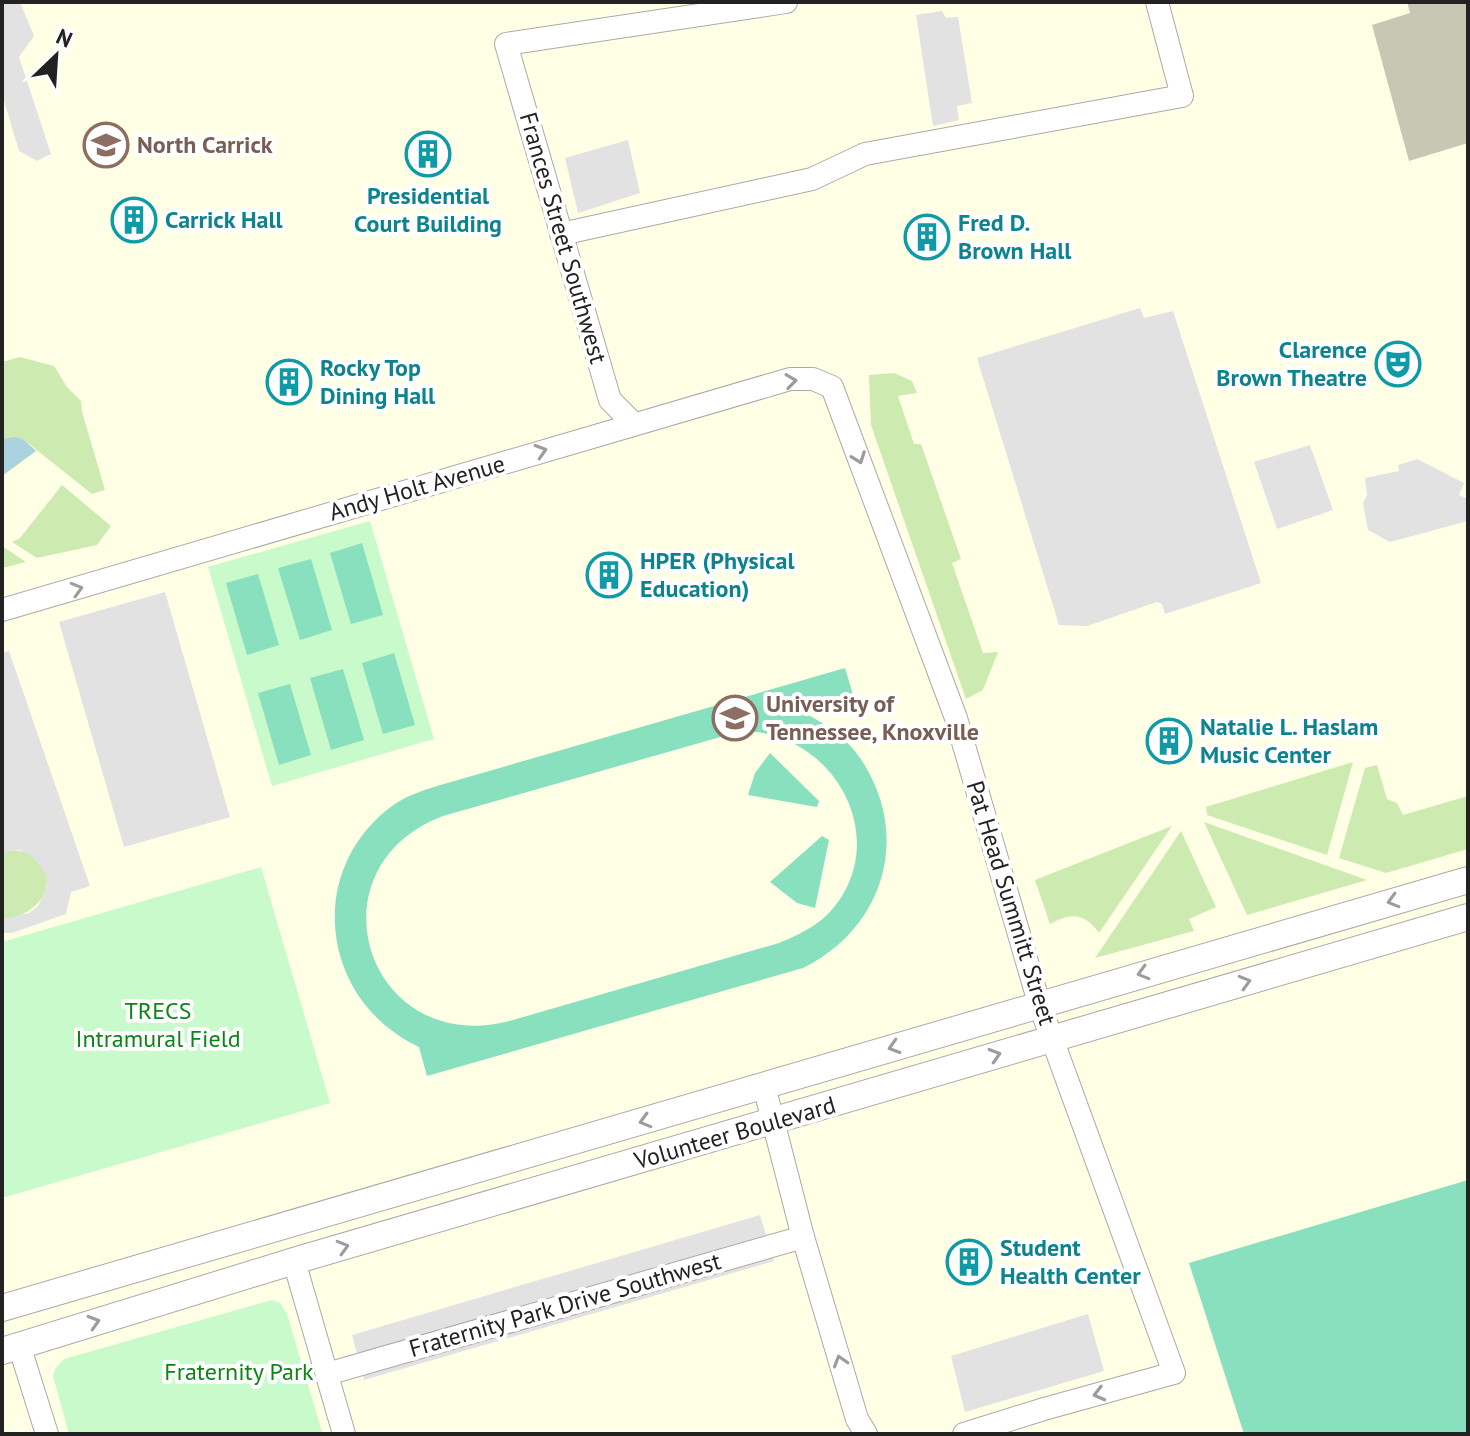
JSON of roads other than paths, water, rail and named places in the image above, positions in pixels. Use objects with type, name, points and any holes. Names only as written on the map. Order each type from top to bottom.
[{"type":"street","name":"Frances Street Southwest","points":[[634,424],[610,400],[506,44],[786,2]]},
{"type":"street","points":[[561,234],[812,179],[865,154],[1182,96],[1157,2]]},
{"type":"street","name":"Andy Holt Avenue","points":[[2,610],[790,379],[813,379],[832,387]]},
{"type":"street","name":"Pat Head Summitt Street","points":[[832,387],[956,718],[1039,1003],[1174,1373],[964,1434]]},
{"type":"street","name":"Volunteer Boulevard","points":[[2,1308],[1468,880]]},
{"type":"street","name":"Volunteer Boulevard","points":[[11,1348],[294,1261],[1468,917]]},
{"type":"street","points":[[764,1086],[803,1237],[857,1419],[866,1434]]},
{"type":"street","name":"Fraternity Park Drive Southwest","points":[[327,1374],[803,1237]]},
{"type":"street","points":[[294,1261],[344,1434]]},
{"type":"street","points":[[11,1348],[47,1434]]},
{"type":"water","points":[[15,437],[24,440],[36,451],[2,476],[2,439]]},
{"type":"place","name":"North Carrick","points":[[106,145]]},
{"type":"place","name":"Presidential Court Building","points":[[428,154]]},
{"type":"place","name":"Carrick Hall","points":[[134,220]]},
{"type":"place","name":"Fred D. Brown Hall","points":[[927,237]]},
{"type":"place","name":"Clarence Brown Theatre","points":[[1398,364]]},
{"type":"place","name":"Rocky Top Dining Hall","points":[[289,382]]},
{"type":"place","name":"HPER (Physical Education)","points":[[609,575]]},
{"type":"place","name":"University of Tennessee, Knoxville","points":[[735,718]]},
{"type":"place","name":"Natalie L. Haslam Music Center","points":[[1169,741]]},
{"type":"place","name":"Student Health Center","points":[[969,1262]]},
{"type":"park label","name":"TRECS Intramural Field","points":[[158,1025]]},
{"type":"park label","name":"Fraternity Park","points":[[239,1372]]}]
